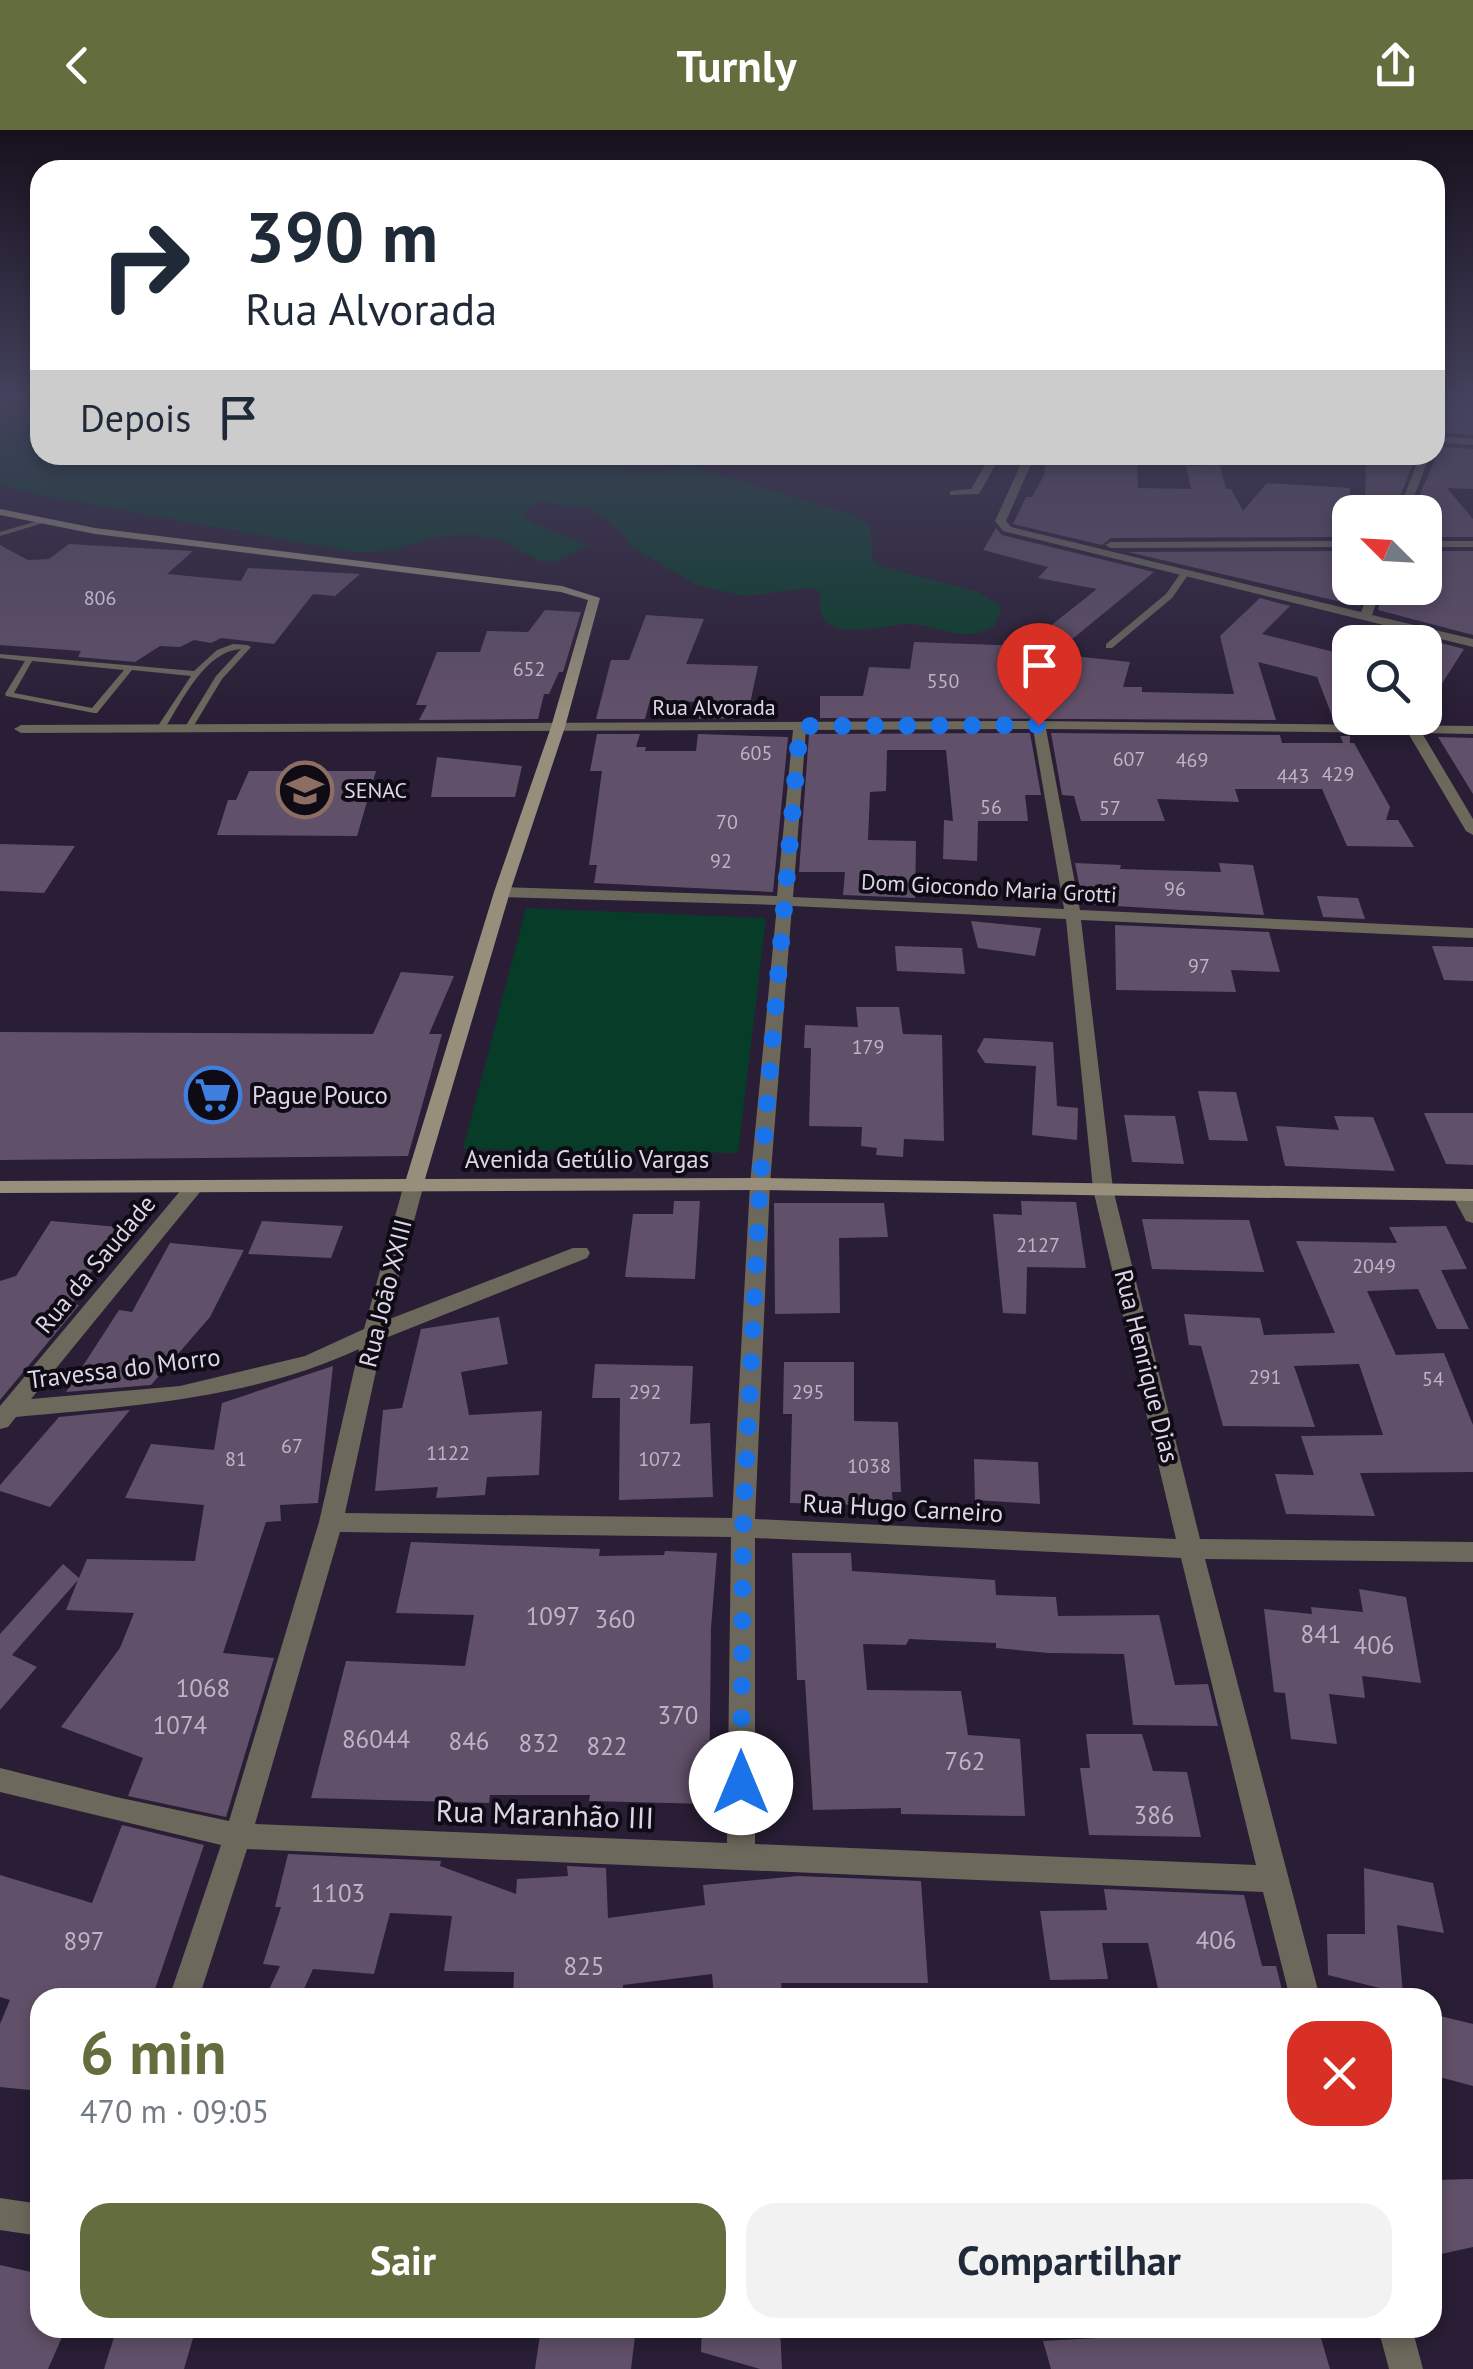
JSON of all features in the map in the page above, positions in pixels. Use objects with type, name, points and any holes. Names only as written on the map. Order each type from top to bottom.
[{"type":"street","points":[[1008,505],[1000,524],[1012,531],[1473,643]]},
{"type":"street","points":[[0,512],[41,522]]},
{"type":"street","name":"Rua João XXIII","points":[[41,522],[590,594],[595,604],[414,1184],[374,1334],[331,1522],[238,1836],[187,1988]]},
{"type":"street","points":[[1079,545],[1332,544]]},
{"type":"street","points":[[1442,544],[1473,544]]},
{"type":"street","points":[[1366,616],[1370,605]]},
{"type":"street","name":"Rua Alvorada","points":[[21,729],[1039,725],[1332,729]]},
{"type":"street","name":"Rua Henrique Dias","points":[[1039,725],[1073,915],[1103,1189],[1303,1988]]},
{"type":"street","points":[[741,1856],[743,1528],[760,1184],[800,726]]},
{"type":"street","name":"Rua Alvorada","points":[[1442,730],[1473,730]]},
{"type":"street","points":[[1416,735],[1473,832]]},
{"type":"street","name":"Dom Giocondo Maria Grotti","points":[[502,892],[1473,933]]},
{"type":"street","name":"Avenida Getúlio Vargas","points":[[0,1187],[760,1184],[1468,1195]]},
{"type":"street","name":"Rua da Saudade","points":[[5,1415],[193,1188]]},
{"type":"street","points":[[1468,1195],[1473,1216]]},
{"type":"street","name":"Travessa do Morro","points":[[5,1415],[180,1394],[310,1363],[580,1253]]},
{"type":"street","name":"Rua Hugo Carneiro","points":[[331,1522],[743,1528],[1192,1549],[1473,1552]]},
{"type":"street","name":"Rua Maranhão III","points":[[0,1780],[238,1836],[1274,1879]]},
{"type":"street","points":[[0,2214],[30,2218]]},
{"type":"street","points":[[1397,2338],[1406,2369]]},
{"type":"lane","points":[[0,534],[41,522]]},
{"type":"lane","points":[[1109,646],[1169,596],[1186,572]]},
{"type":"lane","points":[[162,726],[197,674],[221,650],[247,647],[219,678],[190,726]]},
{"type":"lane","points":[[0,656],[197,674]]},
{"type":"lane","points":[[30,658],[8,694],[94,711],[131,667]]},
{"type":"green space","points":[[97,505],[535,505],[523,512],[532,523],[588,545],[553,563],[538,560],[499,539],[469,535],[436,537],[391,551],[352,552]]},
{"type":"green space","points":[[566,505],[822,505],[853,515],[870,526],[873,559],[880,566],[978,592],[999,604],[1001,611],[994,626],[971,634],[915,624],[847,630],[825,621],[820,610],[821,593],[809,588],[745,596],[699,586],[631,547],[623,533],[591,509]]},
{"type":"green space","points":[[526,908],[766,918],[738,1153],[463,1149]]},
{"type":"building","points":[[1022,505],[1240,505],[1243,511],[1248,505],[1332,505],[1332,537],[1111,538],[1102,545],[1013,524]]},
{"type":"building","points":[[1442,505],[1462,505],[1473,519],[1473,537],[1442,537]]},
{"type":"building","points":[[996,528],[1002,535],[1154,572],[1054,654],[1130,662],[1123,687],[1142,687],[1142,692],[1234,694],[1220,636],[1260,598],[1290,606],[1262,634],[1332,652],[1332,716],[1317,677],[1258,662],[1276,720],[820,718],[820,696],[863,696],[869,667],[910,669],[914,642],[1025,646],[1097,589],[1038,578],[1048,567],[983,550]]},
{"type":"building","points":[[69,544],[193,551],[167,574],[241,581],[248,568],[360,574],[335,596],[313,594],[274,644],[221,638],[211,643],[194,640],[180,647],[160,646],[135,662],[78,657],[81,651],[0,645],[0,545],[28,560],[49,559]]},
{"type":"building","points":[[1332,551],[1332,600],[1128,552]]},
{"type":"building","points":[[1442,551],[1473,551],[1473,635],[1378,610],[1379,605],[1442,605]]},
{"type":"building","points":[[545,610],[581,612],[563,672],[559,672],[549,694],[544,694],[538,719],[419,720],[427,705],[416,705],[437,652],[480,652],[487,631],[528,632]]},
{"type":"building","points":[[646,615],[704,619],[686,664],[758,666],[747,718],[699,719],[701,702],[650,700],[645,719],[596,719],[611,660],[629,660]]},
{"type":"building","points":[[1442,643],[1464,649],[1442,683]]},
{"type":"building","points":[[1030,733],[1041,795],[1025,795],[1028,821],[978,821],[977,861],[943,859],[944,820],[953,821],[946,750],[887,750],[886,791],[870,792],[868,840],[916,841],[915,898],[843,895],[845,872],[799,872],[809,734]]},
{"type":"building","points":[[1051,733],[1280,735],[1282,743],[1343,743],[1340,736],[1350,736],[1350,743],[1354,743],[1390,807],[1386,820],[1398,820],[1414,847],[1347,846],[1322,789],[1235,789],[1239,802],[1157,799],[1165,821],[1081,821],[1074,796],[1062,795]]},
{"type":"building","points":[[597,734],[640,734],[636,747],[646,747],[645,751],[696,751],[698,734],[788,737],[773,892],[594,883],[597,865],[589,865],[602,771],[590,771]]},
{"type":"building","points":[[1438,737],[1473,738],[1473,794]]},
{"type":"building","points":[[437,757],[522,766],[515,797],[431,797]]},
{"type":"building","points":[[249,771],[376,771],[357,836],[217,835],[228,800],[236,800]]},
{"type":"building","points":[[0,844],[75,846],[44,893],[0,891]]},
{"type":"building","points":[[1075,863],[1121,865],[1120,869],[1221,872],[1219,863],[1253,865],[1264,915],[1083,904]]},
{"type":"building","points":[[1317,896],[1358,898],[1365,919],[1323,917]]},
{"type":"building","points":[[971,921],[1041,928],[1035,956],[978,948]]},
{"type":"building","points":[[1115,925],[1269,932],[1280,972],[1231,970],[1236,992],[1116,990]]},
{"type":"building","points":[[895,946],[962,948],[965,974],[897,971]]},
{"type":"building","points":[[1432,946],[1473,947],[1473,981],[1444,980]]},
{"type":"building","name":"Pague Pouco","points":[[401,972],[454,976],[429,1034],[442,1034],[408,1156],[0,1160],[0,1032],[373,1034]]},
{"type":"building","points":[[856,1007],[899,1007],[903,1034],[942,1035],[944,1141],[904,1139],[903,1157],[876,1155],[877,1148],[861,1146],[862,1127],[809,1126],[811,1048],[804,1048],[805,1025],[858,1027]]},
{"type":"building","points":[[984,1038],[1053,1042],[1057,1106],[1078,1108],[1077,1140],[1032,1135],[1036,1066],[985,1063],[977,1051]]},
{"type":"building","points":[[1198,1091],[1236,1092],[1248,1141],[1209,1140]]},
{"type":"building","points":[[1424,1113],[1473,1113],[1473,1165],[1446,1164]]},
{"type":"building","points":[[1124,1115],[1175,1116],[1184,1164],[1132,1162]]},
{"type":"building","points":[[1334,1116],[1373,1117],[1395,1171],[1285,1166],[1276,1126],[1339,1130]]},
{"type":"building","points":[[674,1201],[700,1201],[695,1279],[625,1277],[633,1214],[673,1214]]},
{"type":"building","points":[[1021,1201],[1076,1202],[1086,1268],[1027,1267],[1026,1314],[1003,1313],[993,1214],[1022,1215]]},
{"type":"building","points":[[774,1203],[884,1203],[888,1237],[839,1238],[840,1313],[775,1314]]},
{"type":"building","points":[[1142,1219],[1249,1220],[1264,1272],[1152,1269]]},
{"type":"building","points":[[51,1221],[118,1227],[72,1304],[79,1305],[0,1400],[0,1281],[16,1276]]},
{"type":"building","points":[[262,1221],[343,1226],[331,1258],[248,1254]]},
{"type":"building","points":[[1446,1226],[1467,1269],[1441,1270],[1469,1329],[1437,1329],[1418,1289],[1367,1291],[1396,1355],[1444,1353],[1473,1425],[1473,1472],[1360,1473],[1375,1516],[1286,1514],[1275,1474],[1314,1475],[1301,1436],[1383,1435],[1359,1364],[1294,1366],[1315,1427],[1223,1426],[1201,1346],[1189,1345],[1184,1314],[1260,1318],[1264,1335],[1335,1333],[1296,1241],[1397,1243],[1389,1227]]},
{"type":"building","points":[[170,1243],[244,1250],[210,1317],[151,1385],[66,1392],[119,1310],[132,1312]]},
{"type":"building","points":[[499,1317],[508,1364],[461,1372],[469,1415],[542,1411],[539,1475],[487,1477],[485,1495],[436,1498],[438,1487],[375,1491],[383,1410],[402,1408],[421,1329]]},
{"type":"building","points":[[784,1362],[854,1362],[854,1421],[898,1422],[901,1492],[892,1492],[893,1506],[790,1503],[792,1414],[783,1414]]},
{"type":"building","points":[[595,1364],[693,1366],[690,1424],[710,1423],[713,1497],[619,1500],[620,1398],[592,1398]]},
{"type":"building","points":[[333,1366],[318,1503],[280,1505],[281,1521],[266,1522],[223,1653],[274,1658],[226,1817],[128,1796],[143,1758],[61,1727],[120,1648],[134,1613],[66,1610],[78,1580],[12,1655],[37,1667],[0,1710],[0,1634],[63,1564],[79,1578],[87,1559],[195,1561],[204,1505],[125,1498],[151,1444],[214,1450],[222,1403]]},
{"type":"building","points":[[130,1410],[50,1507],[0,1491],[0,1485],[59,1417]]},
{"type":"building","points":[[974,1459],[1038,1462],[1040,1504],[975,1500]]},
{"type":"building","points":[[411,1542],[600,1549],[599,1556],[664,1555],[665,1551],[717,1553],[711,1628],[709,1804],[589,1801],[590,1795],[490,1795],[489,1803],[311,1798],[346,1661],[465,1666],[474,1615],[396,1613]]},
{"type":"building","points":[[792,1553],[851,1553],[852,1571],[995,1580],[996,1595],[1056,1597],[1058,1616],[1159,1615],[1175,1685],[1208,1684],[1218,1726],[1133,1725],[1124,1654],[1049,1653],[996,1648],[996,1643],[909,1639],[906,1645],[863,1644],[867,1690],[961,1691],[968,1735],[1020,1739],[1025,1816],[901,1814],[901,1808],[813,1810],[805,1680],[797,1680]]},
{"type":"building","points":[[1359,1589],[1406,1597],[1421,1683],[1362,1676],[1365,1698],[1329,1694],[1337,1744],[1291,1739],[1285,1693],[1274,1692],[1264,1609],[1312,1614],[1311,1607],[1363,1612]]},
{"type":"building","points":[[1086,1734],[1142,1734],[1153,1771],[1187,1772],[1201,1837],[1089,1835],[1080,1768],[1090,1768]]},
{"type":"building","points":[[122,1825],[204,1845],[155,1988],[30,1988],[30,2090],[0,2087],[0,2024],[10,2000],[0,1997],[0,1875],[92,1903]]},
{"type":"building","points":[[288,1854],[441,1861],[440,1866],[516,1894],[517,1879],[568,1876],[567,1866],[606,1868],[608,1918],[705,1905],[703,1885],[798,1876],[921,1881],[928,1983],[781,1983],[782,1988],[713,1988],[712,1974],[623,1988],[513,1988],[514,1972],[444,1971],[452,1916],[390,1913],[374,1974],[313,1969],[304,1988],[270,1988],[280,1966],[263,1964],[281,1907],[275,1907]]},
{"type":"building","points":[[1364,1868],[1433,1883],[1444,1933],[1397,1925],[1402,1988],[1379,1988],[1328,1975],[1327,1934],[1365,1934]]},
{"type":"building","points":[[1104,1889],[1244,1895],[1262,1966],[1276,1966],[1282,1988],[1158,1988],[1148,1943],[1102,1943],[1108,1979],[1050,1980],[1040,1911],[1107,1910]]},
{"type":"building","points":[[1442,2016],[1473,2024],[1473,2086],[1442,2078]]},
{"type":"building","points":[[1473,2179],[1473,2247],[1442,2254],[1442,2180]]},
{"type":"building","points":[[0,2265],[30,2272],[30,2338],[62,2338],[48,2369],[0,2369]]},
{"type":"building","points":[[114,2338],[193,2338],[184,2369],[104,2369]]},
{"type":"building","points":[[540,2338],[635,2338],[631,2369],[535,2369]]},
{"type":"building","points":[[702,2338],[780,2338],[782,2369],[760,2369],[701,2352]]},
{"type":"building","points":[[1321,2338],[1330,2369],[1051,2369],[1043,2341]]},
{"type":"place","name":"SENAC","points":[[305,790]]},
{"type":"place","name":"Pague Pouco","points":[[213,1095]]},
{"type":"route","points":[[741,1783],[743,1528],[760,1184],[800,726],[1039,725]]}]
